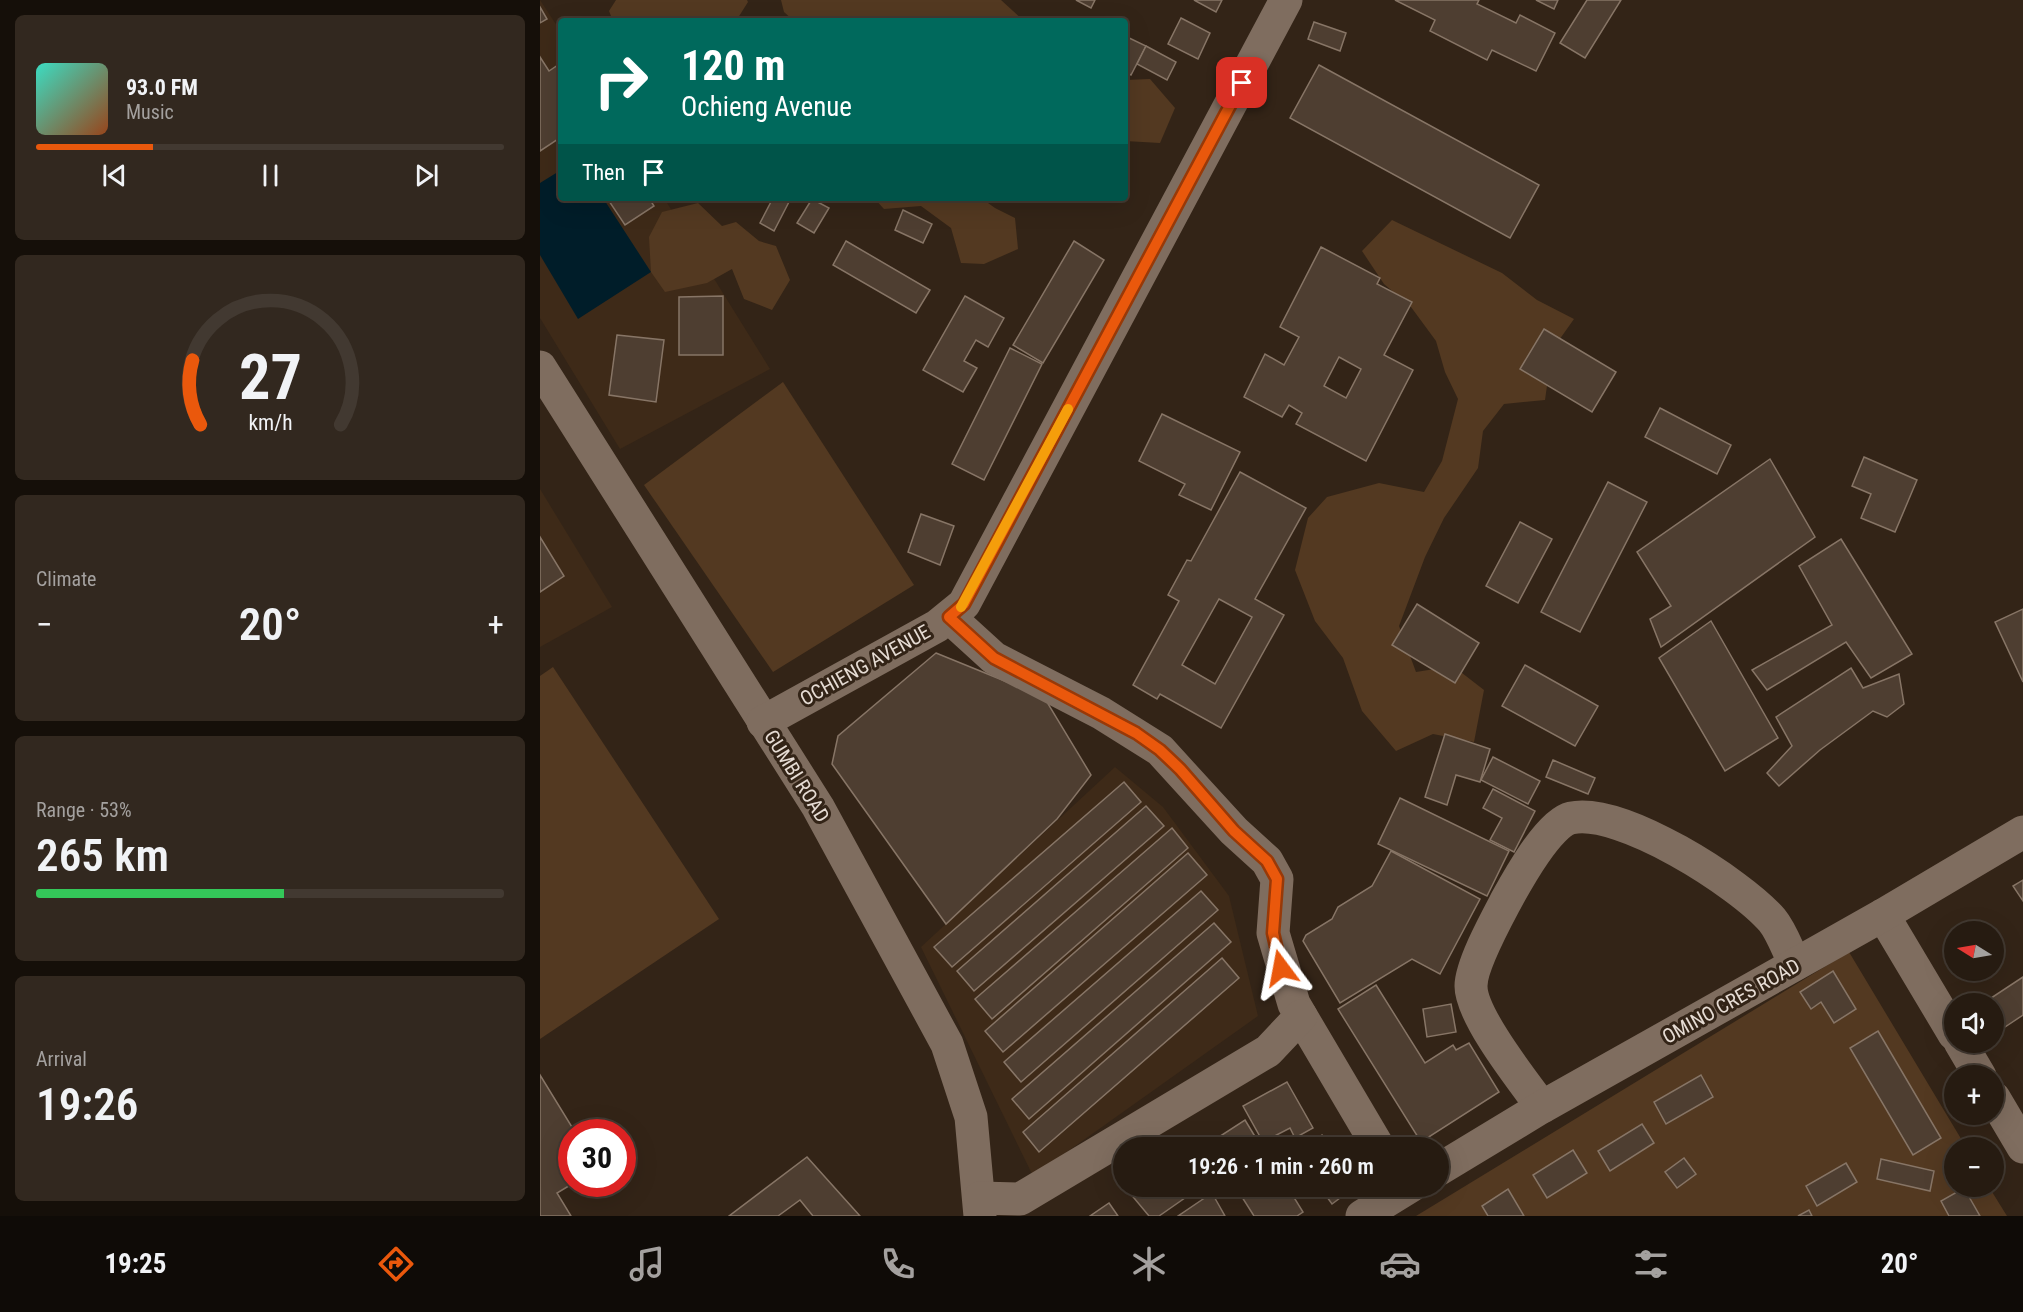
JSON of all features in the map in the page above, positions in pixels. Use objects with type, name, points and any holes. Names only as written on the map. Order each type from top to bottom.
[{"type":"street","name":"OCHIENG AVENUE","points":[[763,722],[949,617],[964,604],[1286,0]]},
{"type":"street","name":"GUMBI ROAD","points":[[540,367],[818,807],[947,1044],[971,1117],[980,1207]]},
{"type":"street","points":[[949,617],[994,658],[1101,713],[1160,750],[1234,831],[1267,861],[1277,879],[1273,933],[1281,968],[1301,1016],[1372,1137]]},
{"type":"street","points":[[1542,1107],[1487,1026],[1476,1007],[1471,986],[1492,927],[1517,881],[1551,832],[1570,818],[1609,819],[1661,841],[1747,896],[1774,921],[1795,964]]},
{"type":"street","name":"OMINO CRES ROAD","points":[[1449,1163],[1542,1107],[1883,915],[2023,831]]},
{"type":"street","points":[[1883,915],[1944,1017]]},
{"type":"street","points":[[980,1207],[1020,1199],[1268,1051],[1301,1016]]},
{"type":"street","points":[[2004,1115],[2023,1148]]},
{"type":"street","points":[[1362,1216],[1392,1197]]},
{"type":"shaded area","points":[[540,0],[558,27],[558,201],[666,201],[770,369],[620,449],[540,318]]},
{"type":"shaded area","points":[[616,0],[747,0],[748,2],[738,18],[612,18],[609,11]]},
{"type":"shaded area","points":[[781,0],[1001,0],[1021,18],[791,18],[784,12]]},
{"type":"shaded area","points":[[1150,79],[1175,108],[1160,143],[1128,141],[1128,80]]},
{"type":"shaded area","points":[[877,201],[985,201],[1015,218],[1018,249],[984,264],[961,263],[951,228],[921,206],[884,209]]},
{"type":"shaded area","points":[[698,203],[722,226],[736,222],[759,241],[776,246],[790,280],[772,310],[744,299],[732,269],[707,283],[665,292],[651,272],[649,237],[662,212]]},
{"type":"shaded area","points":[[1392,220],[1502,273],[1537,300],[1574,319],[1552,350],[1545,400],[1504,404],[1483,431],[1478,468],[1444,518],[1425,557],[1399,626],[1416,672],[1453,666],[1484,690],[1474,742],[1433,734],[1396,751],[1362,711],[1343,658],[1315,621],[1295,570],[1308,518],[1327,497],[1379,483],[1424,492],[1442,461],[1458,399],[1445,372],[1436,341],[1411,307],[1384,284],[1362,251]]},
{"type":"shaded area","points":[[783,382],[914,585],[773,672],[644,485]]},
{"type":"shaded area","points":[[540,489],[612,607],[540,647]]},
{"type":"shaded area","points":[[553,667],[719,919],[540,1039],[540,676]]},
{"type":"shaded area","points":[[1115,767],[1163,807],[1229,896],[1258,1016],[1033,1176],[921,947]]},
{"type":"shaded area","points":[[1849,952],[1944,1110],[1944,1125],[1953,1125],[1960,1137],[1944,1137],[1944,1197],[1995,1197],[2007,1216],[1416,1216]]},
{"type":"water","points":[[558,172],[558,201],[605,201],[651,272],[578,319],[540,255],[540,183]]},
{"type":"building","points":[[1076,0],[1095,0],[1091,8]]},
{"type":"building","points":[[1194,0],[1222,0],[1216,12]]},
{"type":"building","points":[[1395,0],[1479,0],[1477,4],[1516,23],[1520,15],[1555,33],[1536,71],[1492,50],[1487,60],[1430,31],[1435,20]]},
{"type":"building","points":[[1536,0],[1558,0],[1554,9]]},
{"type":"building","points":[[1587,0],[1621,0],[1585,58],[1560,43]]},
{"type":"building","points":[[540,7],[547,19],[540,23]]},
{"type":"building","points":[[1181,18],[1210,33],[1198,59],[1168,44]]},
{"type":"building","points":[[1314,22],[1346,33],[1340,51],[1308,39]]},
{"type":"building","points":[[1128,37],[1146,46],[1131,75],[1128,74]]},
{"type":"building","points":[[1146,46],[1176,62],[1167,80],[1137,64]]},
{"type":"building","points":[[540,57],[549,71],[558,65],[558,139],[540,151]]},
{"type":"building","points":[[1319,65],[1539,185],[1510,238],[1290,118]]},
{"type":"building","points":[[609,201],[651,201],[654,206],[625,225]]},
{"type":"building","points":[[771,201],[789,201],[774,231],[760,223]]},
{"type":"building","points":[[811,201],[816,201],[829,208],[814,233],[797,223]]},
{"type":"building","points":[[903,210],[932,224],[923,243],[895,230]]},
{"type":"building","points":[[846,241],[930,290],[916,313],[833,265]]},
{"type":"building","points":[[1074,241],[1104,260],[1043,363],[1013,345]]},
{"type":"building","points":[[1321,247],[1380,278],[1377,284],[1412,302],[1384,355],[1413,370],[1366,461],[1296,424],[1302,413],[1289,405],[1282,417],[1244,397],[1265,354],[1284,365],[1299,337],[1280,327]],"holes":[[[1339,357],[1361,369],[1346,398],[1324,386]]]},
{"type":"building","points":[[723,296],[723,355],[679,355],[679,297]]},
{"type":"building","points":[[965,296],[1004,318],[988,347],[976,340],[964,361],[977,368],[963,392],[923,370]]},
{"type":"building","points":[[1544,329],[1616,372],[1592,412],[1520,369]]},
{"type":"building","points":[[617,335],[664,340],[656,402],[609,395]]},
{"type":"building","points":[[1010,348],[1042,364],[984,480],[952,464]]},
{"type":"building","points":[[1660,408],[1731,445],[1717,474],[1645,437]]},
{"type":"building","points":[[1162,414],[1240,452],[1211,510],[1179,495],[1185,484],[1139,461]]},
{"type":"building","points":[[1864,457],[1917,480],[1895,532],[1861,518],[1871,494],[1852,486]]},
{"type":"building","points":[[1770,459],[1815,537],[1661,647],[1650,619],[1671,606],[1637,552]]},
{"type":"building","points":[[1240,472],[1306,508],[1255,599],[1284,615],[1221,728],[1160,694],[1157,699],[1133,685],[1179,601],[1168,595],[1187,560],[1191,561]],"holes":[[[1219,599],[1252,617],[1215,684],[1182,665]]]},
{"type":"building","points":[[1608,482],[1647,502],[1580,632],[1541,612]]},
{"type":"building","points":[[921,514],[954,526],[940,565],[908,552]]},
{"type":"building","points":[[1520,522],[1552,539],[1518,603],[1486,586]]},
{"type":"building","points":[[540,537],[564,576],[540,592]]},
{"type":"building","points":[[1841,539],[1912,654],[1871,678],[1846,642],[1767,690],[1752,670],[1832,625],[1799,566]]},
{"type":"building","points":[[1417,604],[1479,643],[1455,683],[1392,645]]},
{"type":"building","points":[[2023,609],[2023,682],[1995,622]]},
{"type":"building","points":[[1711,621],[1778,738],[1725,771],[1659,658]]},
{"type":"building","points":[[936,653],[1044,697],[1091,775],[1057,819],[946,924],[832,764],[838,736]]},
{"type":"building","points":[[1525,665],[1598,706],[1575,746],[1502,706]]},
{"type":"building","points":[[1851,668],[1863,688],[1899,674],[1904,704],[1887,717],[1873,711],[1820,750],[1779,786],[1767,773],[1792,746],[1776,717]]},
{"type":"building","points":[[1445,734],[1490,749],[1480,782],[1456,775],[1447,805],[1425,797]]},
{"type":"building","points":[[1493,757],[1540,781],[1528,804],[1481,780]]},
{"type":"building","points":[[1553,760],[1595,778],[1588,794],[1546,777]]},
{"type":"building","points":[[1124,782],[1141,802],[952,967],[934,947]]},
{"type":"building","points":[[1493,789],[1535,811],[1514,852],[1490,840],[1502,818],[1483,808]]},
{"type":"building","points":[[1400,798],[1509,851],[1487,896],[1378,844]]},
{"type":"building","points":[[1146,806],[1164,826],[974,991],[957,971]]},
{"type":"building","points":[[1172,828],[1188,848],[992,1019],[975,999]]},
{"type":"building","points":[[1391,851],[1480,899],[1440,974],[1412,959],[1340,1003],[1303,941],[1306,935],[1332,919],[1338,907],[1372,886]]},
{"type":"building","points":[[1188,853],[1207,875],[1003,1052],[985,1031]]},
{"type":"building","points":[[2023,880],[2023,901],[2013,886]]},
{"type":"building","points":[[1201,891],[1218,910],[1021,1082],[1004,1062]]},
{"type":"building","points":[[1214,923],[1231,942],[1029,1119],[1012,1099]]},
{"type":"building","points":[[1222,958],[1239,978],[1039,1152],[1023,1132]]},
{"type":"building","points":[[1833,971],[1856,1009],[1834,1023],[1821,1002],[1811,1009],[1800,992]]},
{"type":"building","points":[[2023,977],[2023,1015],[2005,1027],[2004,993],[1999,993]]},
{"type":"building","points":[[1376,985],[1425,1063],[1453,1045],[1456,1050],[1469,1043],[1499,1092],[1429,1137],[1418,1137],[1338,1009]]},
{"type":"building","points":[[1451,1004],[1456,1032],[1427,1037],[1423,1009]]},
{"type":"building","points":[[1878,1031],[1941,1138],[1913,1155],[1850,1048]]},
{"type":"building","points":[[540,1075],[567,1119],[558,1119],[557,1193],[571,1216],[540,1216]]},
{"type":"building","points":[[1701,1075],[1713,1097],[1666,1124],[1654,1102]]},
{"type":"building","points":[[1287,1082],[1313,1128],[1297,1137],[1294,1137],[1290,1128],[1273,1137],[1260,1137],[1243,1106]]},
{"type":"building","points":[[1245,1120],[1255,1137],[1219,1137]]},
{"type":"building","points":[[1642,1124],[1654,1143],[1610,1171],[1598,1151]]},
{"type":"building","points":[[1573,1150],[1587,1173],[1547,1198],[1533,1175]]},
{"type":"building","points":[[807,1157],[860,1216],[813,1216],[800,1200],[778,1216],[729,1216]]},
{"type":"building","points":[[1684,1158],[1696,1174],[1677,1188],[1665,1172]]},
{"type":"building","points":[[1881,1159],[1934,1171],[1930,1191],[1877,1179]]},
{"type":"building","points":[[1846,1163],[1857,1182],[1817,1206],[1806,1186]]},
{"type":"building","points":[[1508,1189],[1524,1216],[1488,1216],[1482,1206]]},
{"type":"building","points":[[1133,1197],[1186,1197],[1159,1216],[1149,1216]]},
{"type":"building","points":[[1206,1197],[1214,1197],[1225,1216],[1178,1216]]},
{"type":"building","points":[[1242,1197],[1294,1197],[1303,1212],[1297,1216],[1254,1216]]},
{"type":"building","points":[[1327,1197],[1341,1197],[1332,1204]]},
{"type":"building","points":[[1948,1197],[1969,1197],[1980,1216],[1949,1216],[1941,1201]]},
{"type":"building","points":[[1109,1203],[1118,1216],[1090,1216]]},
{"type":"building","points":[[1809,1210],[1812,1216],[1798,1216]]},
{"type":"slow traffic","points":[[961,607],[1068,409]]},
{"type":"route","points":[[1242,83],[964,604],[949,617],[994,658],[1136,733],[1160,750],[1180,769],[1234,831],[1267,861],[1277,879],[1273,933],[1281,968]]}]
